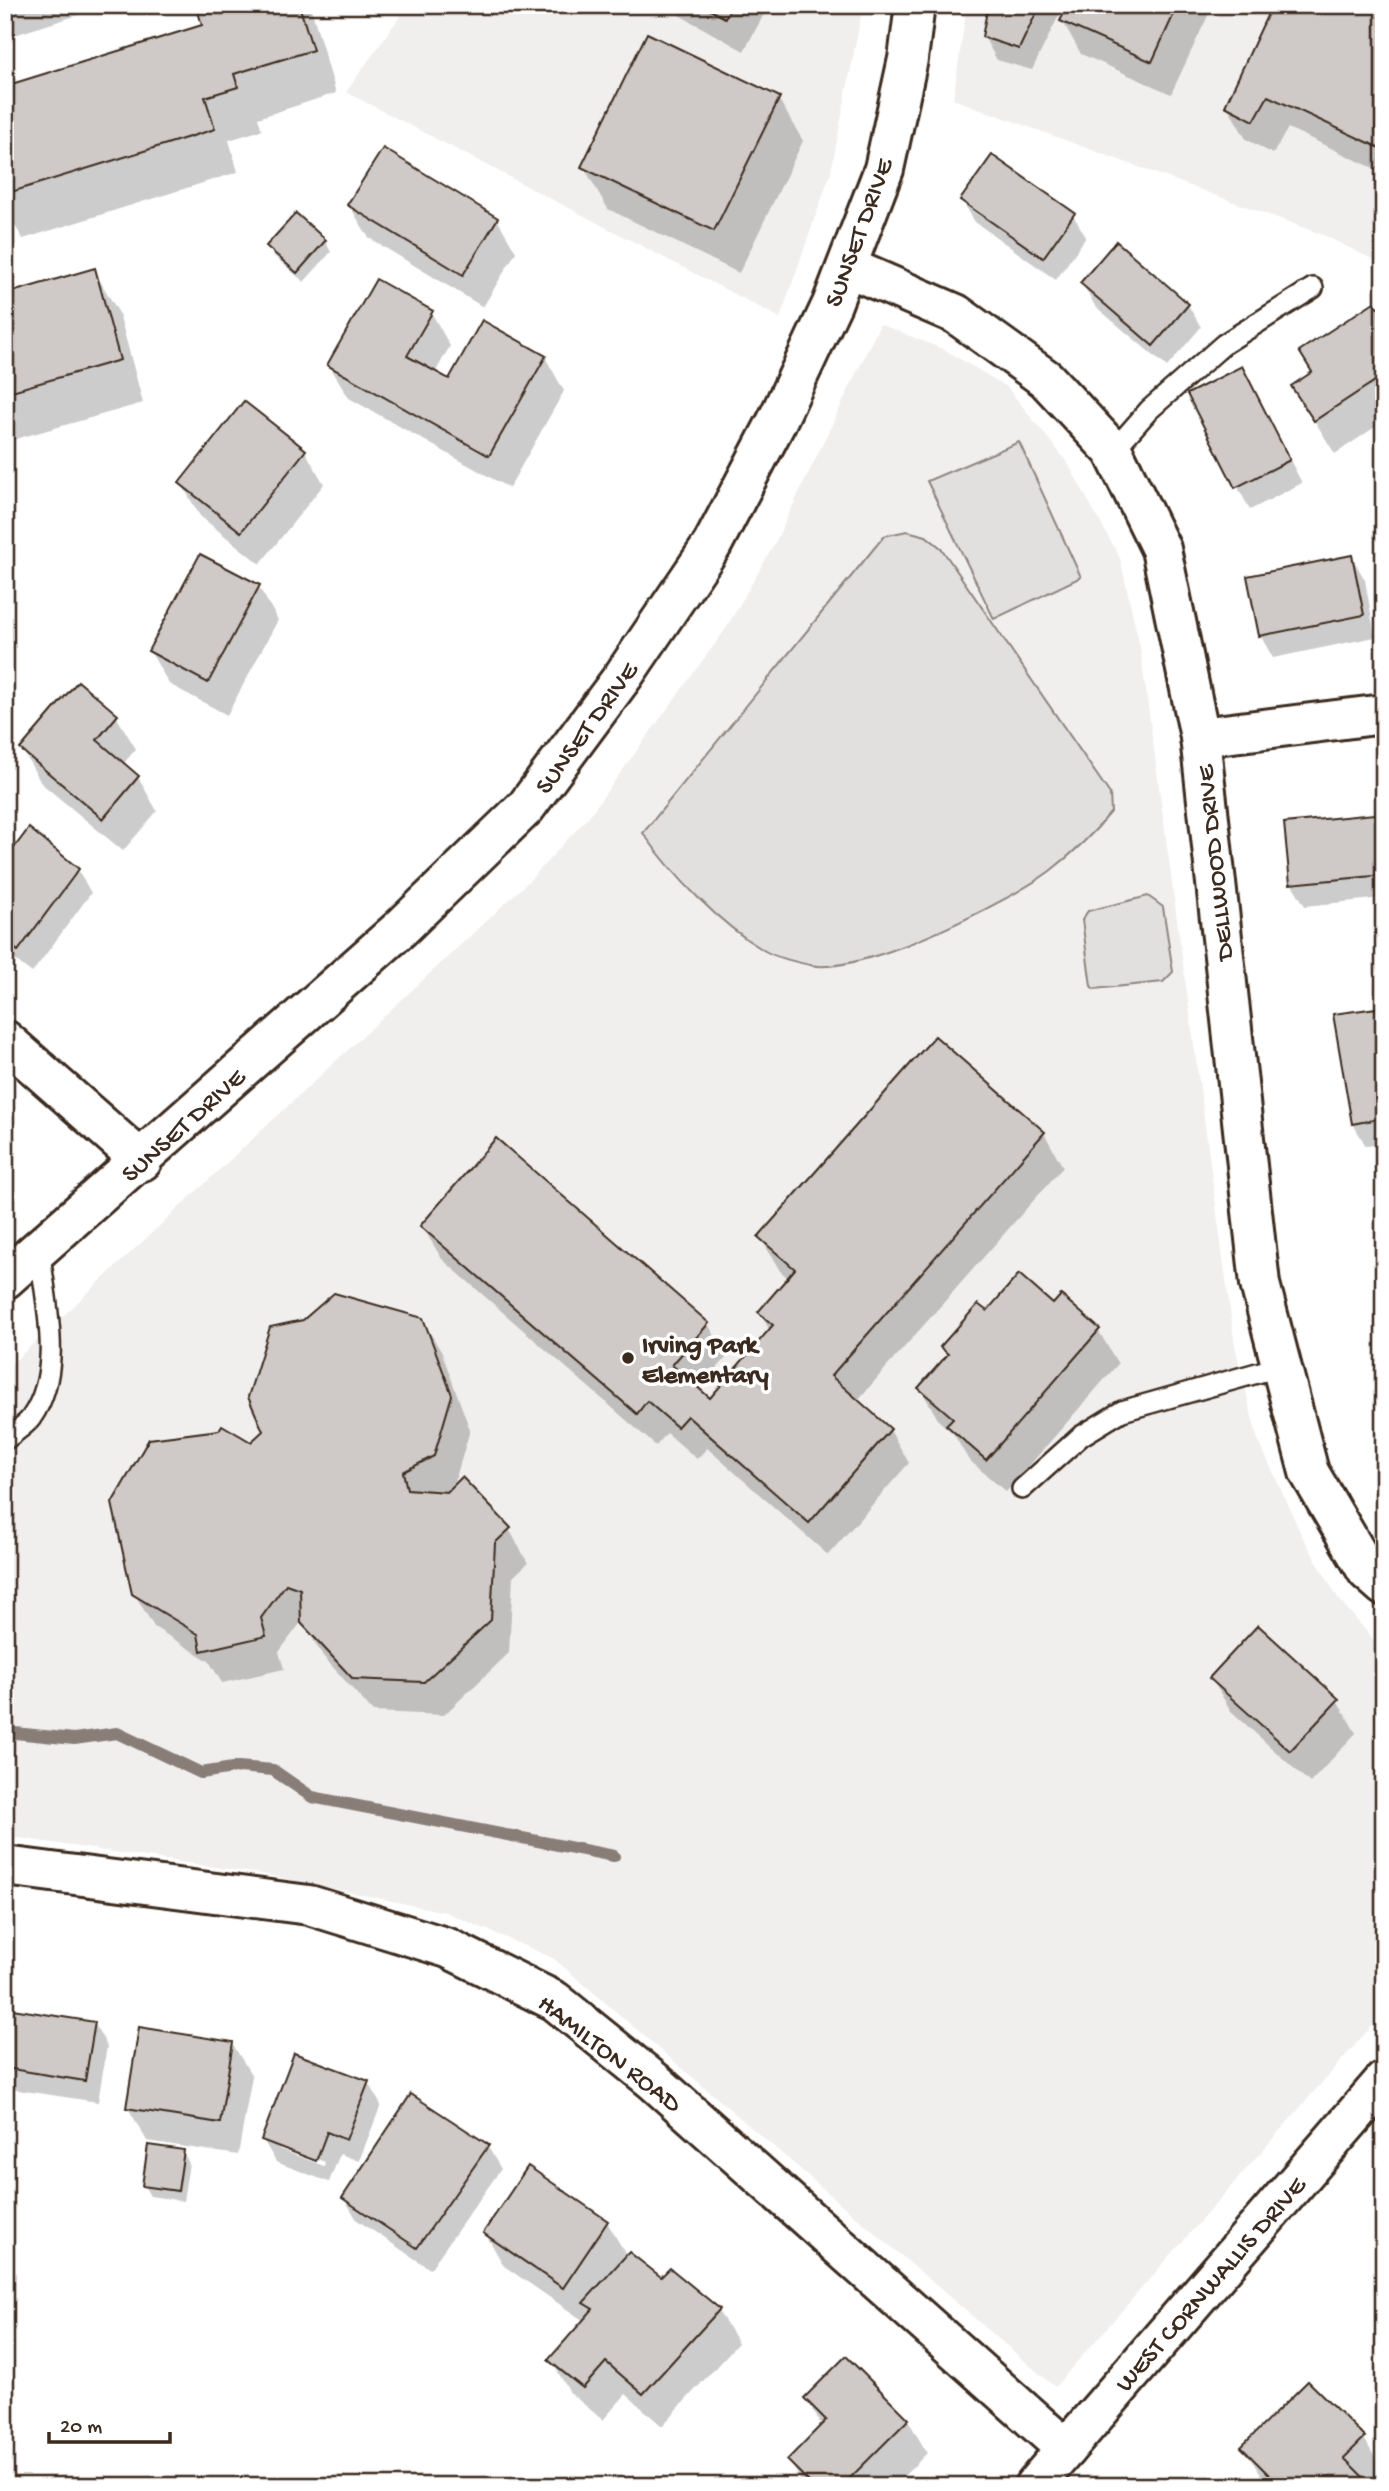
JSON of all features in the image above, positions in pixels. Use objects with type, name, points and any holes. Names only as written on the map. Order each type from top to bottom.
[{"type":"street","name":"SUNSET DRIVE","points":[[5,1279],[142,1161],[401,928],[526,807],[624,675],[712,545],[777,421],[847,267],[884,169],[908,59],[915,5]]},
{"type":"street","name":"DELLWOOD DRIVE","points":[[847,267],[956,314],[1046,379],[1113,451],[1161,549],[1199,737],[1260,1284],[1309,1472],[1367,1571],[1384,1586]]},
{"type":"street","points":[[1199,737],[1384,714]]},
{"type":"street","points":[[5,1040],[142,1161]]},
{"type":"street","name":"HAMILTON ROAD","points":[[5,1866],[309,1905],[448,1948],[555,2001],[655,2082],[1066,2449]]},
{"type":"street","name":"WEST CORNWALLIS DRIVE","points":[[1034,2486],[1384,2081]]},
{"type":"lane","points":[[1113,451],[1149,410],[1224,344],[1313,288]]},
{"type":"lane","points":[[5,1440],[30,1419],[44,1388],[51,1356],[40,1247]]},
{"type":"lane","points":[[1022,1489],[1082,1436],[1122,1411],[1282,1366]]},
{"type":"shaded area","points":[[408,5],[863,5],[831,172],[780,318],[346,92]]},
{"type":"shaded area","points":[[967,5],[1384,5],[1384,265],[1321,234],[953,99]]},
{"type":"shaded area","name":"Irving Park Elementary","points":[[880,324],[945,350],[1007,387],[1067,462],[1120,558],[1140,647],[1235,1346],[1257,1437],[1301,1534],[1338,1598],[1384,1652],[1384,2012],[1055,2387],[553,1958],[445,1912],[267,1875],[5,1836],[5,1370],[531,879],[589,816],[725,630],[774,545]]},
{"type":"shaded area","points":[[1019,442],[1081,577],[994,619],[927,481]]},
{"type":"shaded area","points":[[907,531],[926,536],[941,548],[1110,794],[1111,812],[1082,843],[1050,871],[1002,901],[933,934],[897,949],[833,965],[810,965],[775,956],[748,940],[714,913],[683,882],[643,833],[884,536]]},
{"type":"shaded area","points":[[1148,896],[1163,907],[1173,972],[1163,982],[1094,989],[1091,986],[1082,920],[1088,911]]},
{"type":"building","points":[[196,5],[299,5],[313,50],[234,74],[238,87],[205,97],[215,129],[5,194],[5,86],[202,25]]},
{"type":"building","points":[[701,5],[732,5],[725,18]]},
{"type":"building","points":[[988,5],[1040,5],[1019,49],[982,37]]},
{"type":"building","points":[[1068,5],[1178,5],[1152,62],[1060,21]]},
{"type":"building","points":[[1272,5],[1384,5],[1384,150],[1268,96],[1254,121],[1225,106]]},
{"type":"building","points":[[647,33],[780,97],[714,231],[581,167]]},
{"type":"building","points":[[383,148],[498,218],[463,275],[347,205]]},
{"type":"building","points":[[992,155],[1075,213],[1043,258],[960,200]]},
{"type":"building","points":[[296,213],[326,240],[297,273],[266,246]]},
{"type":"building","points":[[1116,241],[1189,304],[1153,346],[1080,283]]},
{"type":"building","points":[[95,268],[120,360],[5,393],[5,294]]},
{"type":"building","points":[[376,279],[433,311],[407,356],[449,379],[482,320],[546,356],[489,456],[327,365]]},
{"type":"building","points":[[1374,302],[1384,316],[1384,375],[1314,421],[1291,386],[1312,372],[1299,351]]},
{"type":"building","points":[[1242,366],[1290,460],[1235,488],[1187,394]]},
{"type":"building","points":[[244,401],[306,450],[241,532],[179,483]]},
{"type":"building","points":[[1384,512],[1384,551],[1376,514]]},
{"type":"building","points":[[200,554],[260,585],[208,683],[148,651]]},
{"type":"building","points":[[1352,555],[1364,615],[1259,636],[1247,576]]},
{"type":"building","points":[[78,681],[118,715],[97,740],[139,776],[103,819],[20,749]]},
{"type":"building","points":[[1384,813],[1384,875],[1290,884],[1284,823]]},
{"type":"building","points":[[29,828],[79,869],[18,951],[5,941],[5,860]]},
{"type":"building","points":[[1384,1007],[1384,1118],[1352,1124],[1333,1014]]},
{"type":"building","points":[[935,1036],[1045,1132],[831,1376],[891,1429],[809,1523],[687,1416],[677,1427],[647,1401],[637,1414],[420,1226],[496,1138],[709,1323],[672,1365],[710,1398],[773,1325],[758,1312],[795,1269],[758,1237]]},
{"type":"building","points":[[1384,1165],[1384,1196],[1378,1166]]},
{"type":"building","points":[[1019,1274],[1053,1304],[1061,1295],[1100,1329],[986,1460],[946,1425],[953,1418],[918,1388],[948,1354],[940,1347],[978,1304],[987,1311]]},
{"type":"building","points":[[334,1293],[423,1318],[452,1395],[434,1456],[403,1472],[407,1489],[447,1492],[462,1477],[511,1528],[495,1543],[491,1620],[424,1682],[353,1679],[301,1623],[300,1589],[286,1584],[261,1618],[266,1636],[201,1651],[198,1634],[132,1594],[112,1503],[149,1439],[219,1430],[222,1425],[251,1442],[263,1431],[248,1397],[270,1327],[303,1320]]},
{"type":"building","points":[[1258,1625],[1339,1699],[1290,1751],[1209,1678]]},
{"type":"building","points":[[6,2008],[95,2022],[85,2081],[5,2068]]},
{"type":"building","points":[[139,2027],[233,2042],[220,2123],[126,2108]]},
{"type":"building","points":[[294,2053],[369,2081],[346,2140],[327,2132],[316,2161],[261,2140]]},
{"type":"building","points":[[411,2094],[489,2145],[417,2248],[342,2198]]},
{"type":"building","points":[[148,2145],[184,2150],[178,2191],[142,2186]]},
{"type":"building","points":[[528,2166],[608,2221],[563,2288],[483,2233]]},
{"type":"building","points":[[629,2252],[661,2277],[670,2268],[720,2309],[643,2394],[606,2362],[583,2388],[548,2360],[593,2309],[583,2303]]},
{"type":"building","points":[[846,2356],[909,2419],[842,2486],[813,2486],[787,2460],[826,2420],[804,2398]]},
{"type":"building","points":[[1308,2381],[1365,2437],[1344,2458],[1372,2486],[1280,2486],[1241,2447]]},
{"type":"waterway","points":[[5,1732],[74,1739],[117,1733],[201,1773],[239,1767],[273,1770],[312,1797],[614,1856]]},
{"type":"place","name":"Irving Park Elementary","points":[[628,1358]]}]
